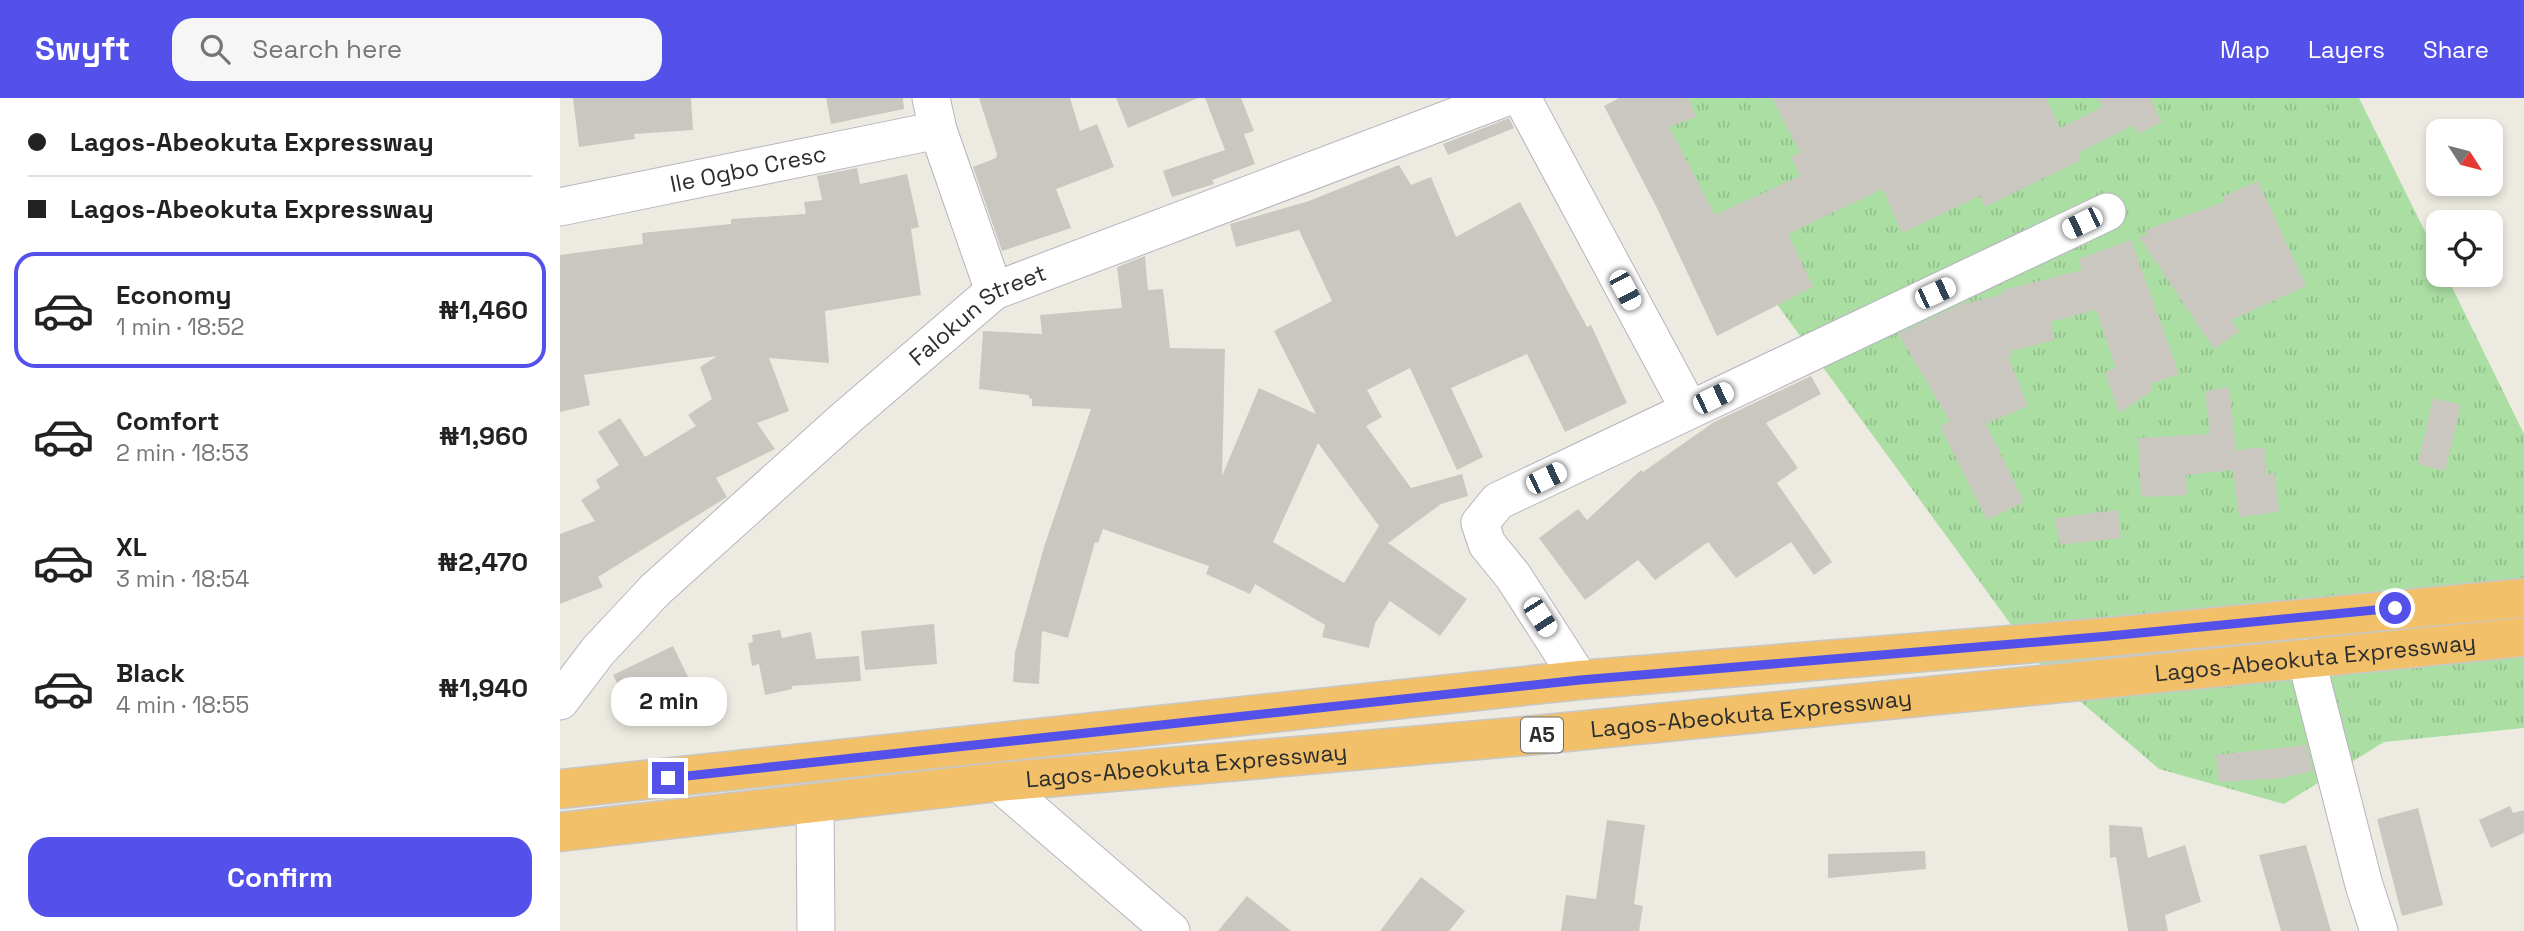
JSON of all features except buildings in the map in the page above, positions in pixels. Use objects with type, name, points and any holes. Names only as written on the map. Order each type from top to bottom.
[{"type":"highway","name":"Lagos-Abeokuta Expressway","points":[[560,789],[1580,680],[2095,638],[2524,598]]},
{"type":"highway","name":"Lagos-Abeokuta Expressway","points":[[560,832],[998,782],[1536,735],[2524,637]]},
{"type":"street","name":"Falokun Street","points":[[560,701],[598,651],[655,590],[846,418],[994,291],[1504,98]]},
{"type":"street","points":[[1522,98],[1689,409]]},
{"type":"street","points":[[935,114],[994,291]]},
{"type":"street","name":"Ile Ogbo Cresc","points":[[560,207],[935,114]]},
{"type":"street","points":[[1580,680],[1513,576],[1487,544],[1480,523],[1498,501],[2107,212]]},
{"type":"street","points":[[2306,658],[2364,885],[2379,931]]},
{"type":"street","points":[[998,782],[1171,931]]},
{"type":"street","points":[[815,804],[816,931]]},
{"type":"green space","points":[[1626,98],[2359,98],[2426,234],[2426,287],[2452,287],[2524,434],[2524,728],[2384,742],[2284,804],[2159,769],[2045,671]]},
{"type":"route","points":[[668,778],[1580,680],[2109,636],[2395,608]]}]
